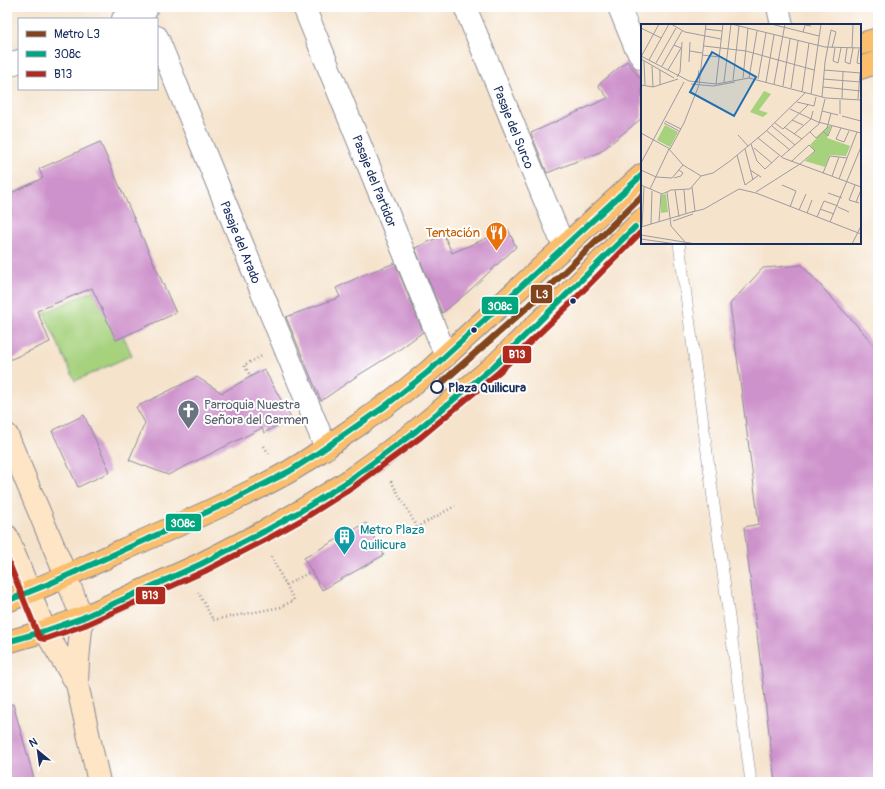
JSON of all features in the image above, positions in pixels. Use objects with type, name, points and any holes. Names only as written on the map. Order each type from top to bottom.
[{"type":"main road","points":[[861,44],[878,39]]},
{"type":"main road","points":[[861,68],[878,62]]},
{"type":"main road","points":[[7,601],[188,521],[261,486],[290,471],[326,448],[398,397],[428,372],[641,176]]},
{"type":"main road","points":[[7,642],[82,618],[201,564],[299,512],[347,482],[416,431],[494,366],[641,221]]},
{"type":"main road","points":[[7,436],[66,576],[82,618],[77,684],[99,782]]},
{"type":"main road","points":[[7,536],[45,631],[77,684]]},
{"type":"street","name":"Pasaje del Partidor","points":[[304,7],[446,356]]},
{"type":"street","name":"Pasaje del Surco","points":[[465,7],[564,247]]},
{"type":"street","points":[[619,7],[635,46],[641,56]]},
{"type":"street","points":[[778,7],[782,24]]},
{"type":"street","points":[[126,18],[147,12]]},
{"type":"street","name":"Pasaje del Arado","points":[[158,39],[326,448]]},
{"type":"street","points":[[7,66],[18,62]]},
{"type":"lane","points":[[679,244],[751,782]]},
{"type":"path","points":[[244,365],[251,377]]},
{"type":"path","points":[[399,495],[417,527],[456,506]]},
{"type":"path","points":[[187,570],[213,620],[281,607],[294,600],[258,534]]},
{"type":"path","points":[[286,585],[312,571]]},
{"type":"green space","points":[[101,287],[132,355],[75,381],[44,313]]},
{"type":"building","points":[[627,61],[641,80],[641,119],[600,152],[547,173],[531,133],[608,98],[598,85]]},
{"type":"building","points":[[100,142],[176,313],[116,340],[92,288],[37,311],[50,342],[7,361],[7,195],[43,178],[39,169]]},
{"type":"building","points":[[508,229],[516,247],[469,291],[442,313],[415,248],[444,235],[452,253]]},
{"type":"building","points":[[395,263],[423,332],[396,352],[357,376],[321,401],[286,317],[340,297],[336,288],[363,275]]},
{"type":"building","points":[[802,265],[878,349],[878,782],[775,782],[744,527],[759,524],[730,304],[763,268]]},
{"type":"building","name":"Parroquia Nuestra Señora del Carmen","points":[[264,369],[291,418],[264,433],[262,428],[168,475],[129,460],[145,423],[136,407],[197,377],[222,393]]},
{"type":"building","points":[[84,415],[110,472],[78,487],[52,431]]},
{"type":"building","name":"Metro Plaza Quilicura","points":[[366,523],[384,555],[322,590],[304,558]]},
{"type":"building","points":[[13,704],[35,782],[7,782],[7,705]]},
{"type":"metro line","name":"L3","points":[[437,387],[543,293],[641,197]]},
{"type":"transit line","name":"308c","points":[[7,601],[51,583],[229,502],[290,471],[315,455],[384,407],[428,372],[641,176]]},
{"type":"transit line","name":"308c","points":[[7,642],[82,618],[201,564],[299,512],[347,482],[416,431],[494,366],[635,227]]},
{"type":"transit line","name":"B13","points":[[7,558],[38,635],[40,638],[45,639],[85,625],[205,571],[303,519],[352,488],[421,437],[499,372],[570,304],[641,232]]},
{"type":"place","name":"Tentación","points":[[496,252]]},
{"type":"place","name":"Plaza Quilicura","points":[[437,387]]},
{"type":"place","name":"Parroquia Nuestra Señora del Carmen","points":[[189,430]]},
{"type":"place","name":"Metro Plaza Quilicura","points":[[344,556]]}]
